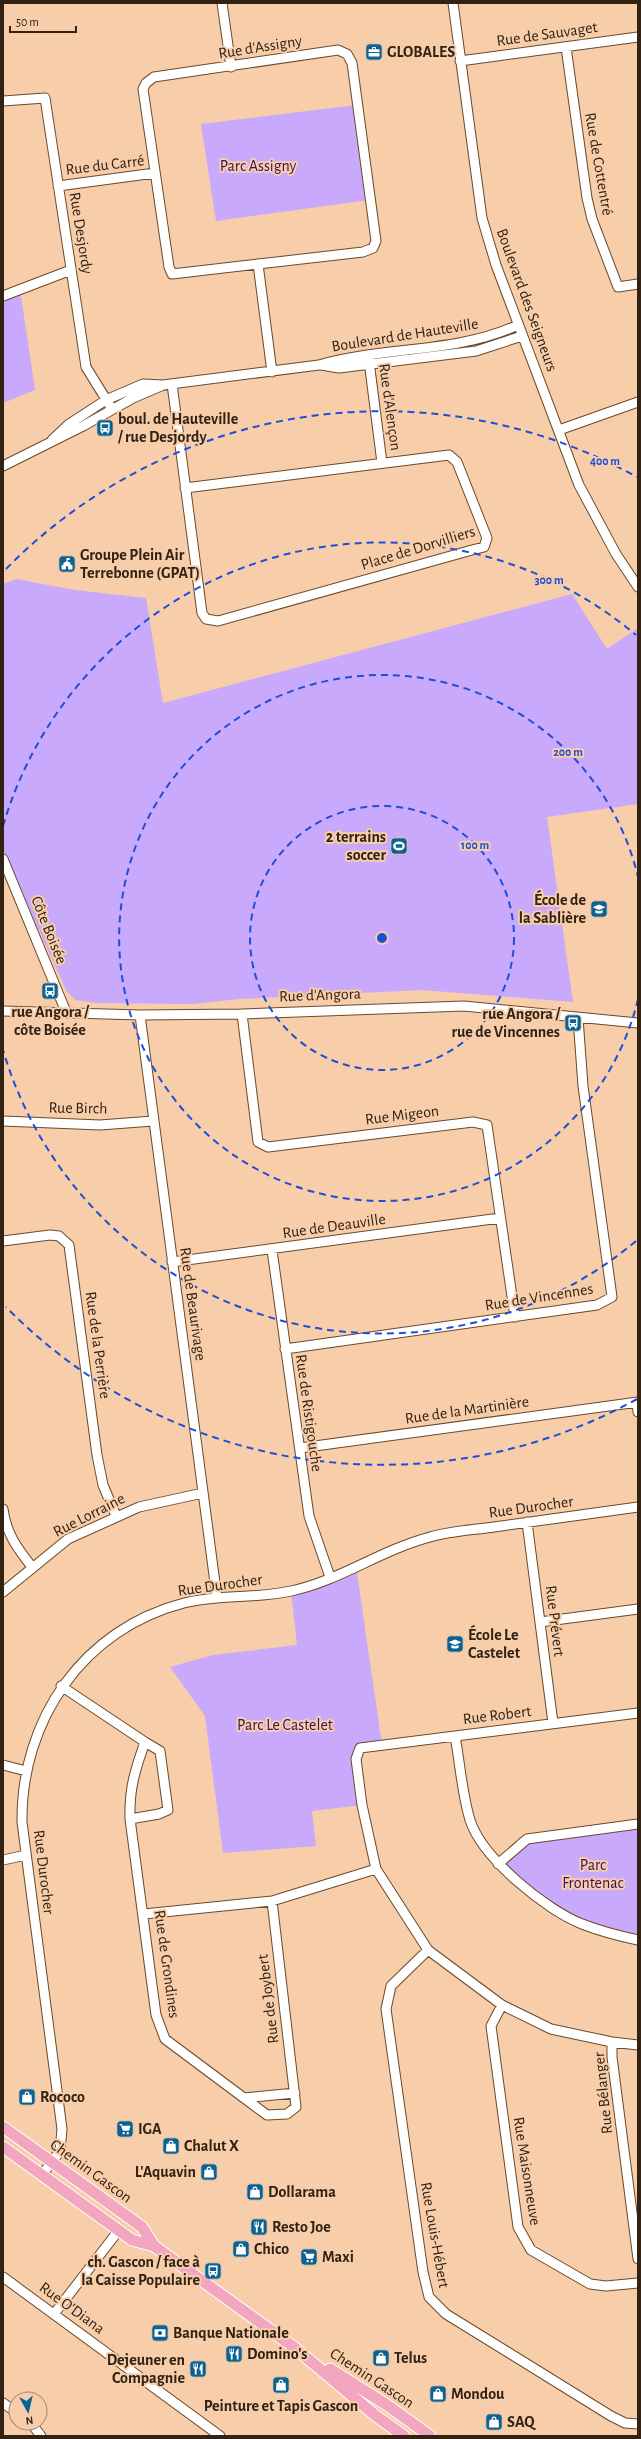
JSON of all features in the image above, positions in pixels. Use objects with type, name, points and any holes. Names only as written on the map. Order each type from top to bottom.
[{"type":"main road","name":"Chemin Gascon","points":[[3,2127],[142,2227],[154,2246]]},
{"type":"main road","name":"Chemin Gascon","points":[[3,2147],[132,2240],[154,2246],[295,2348],[387,2405],[430,2436]]},
{"type":"main road","name":"Chemin Gascon","points":[[295,2348],[376,2416],[404,2436]]},
{"type":"street","points":[[222,3],[231,67]]},
{"type":"street","name":"Boulevard des Seigneurs","points":[[453,3],[482,218],[496,265],[579,485],[596,518],[638,587]]},
{"type":"street","name":"Rue de Sauvaget","points":[[460,61],[638,37]]},
{"type":"street","name":"Rue de Cottentré","points":[[566,47],[587,198],[592,219],[618,287],[638,284]]},
{"type":"street","name":"Rue d'Assigny","points":[[338,50],[347,54],[352,63],[376,241],[373,248],[363,252],[172,274],[169,267],[144,89],[146,83],[154,78],[231,67],[338,50]]},
{"type":"street","name":"Rue Desjordy","points":[[3,102],[45,98],[86,367],[112,409]]},
{"type":"street","name":"Rue du Carré","points":[[58,186],[155,173]]},
{"type":"street","points":[[258,264],[272,372]]},
{"type":"street","points":[[3,296],[71,270]]},
{"type":"street","name":"Boulevard de Hauteville","points":[[52,440],[69,424],[106,400],[143,384],[167,385],[272,372],[319,365],[339,359],[478,341],[518,325]]},
{"type":"street","name":"Boulevard de Hauteville","points":[[319,365],[339,368],[369,366],[476,352],[522,336]]},
{"type":"street","name":"Rue d'Alençon","points":[[368,356],[382,463]]},
{"type":"street","name":"Boulevard de Hauteville","points":[[3,466],[52,440],[83,426],[112,409],[167,385]]},
{"type":"street","name":"Place de Dorvilliers","points":[[167,385],[185,488],[202,612],[206,619],[218,621],[484,546],[487,538],[457,462],[449,455],[185,488]]},
{"type":"street","points":[[559,430],[638,402]]},
{"type":"street","name":"Côte Boisée","points":[[3,859],[66,1012]]},
{"type":"street","name":"Rue d'Angora","points":[[3,1011],[140,1015],[242,1014],[437,1005],[464,1006],[638,1023]]},
{"type":"street","name":"Rue Migeon","points":[[242,1014],[258,1142],[268,1147],[473,1122],[487,1125],[515,1317]]},
{"type":"street","name":"Rue de Beaurivage","points":[[140,1015],[217,1598]]},
{"type":"street","name":"Rue de Vincennes","points":[[285,1349],[597,1305],[612,1297],[582,1086],[578,1018]]},
{"type":"street","name":"Rue Birch","points":[[3,1121],[100,1125],[153,1121]]},
{"type":"street","name":"Rue de Deauville","points":[[172,1262],[272,1250],[500,1218]]},
{"type":"street","name":"Rue de la Perrière","points":[[3,1241],[50,1235],[59,1236],[70,1244],[97,1455],[103,1484],[116,1516]]},
{"type":"street","name":"Rue de Ristigouche","points":[[272,1250],[309,1516],[330,1577]]},
{"type":"street","points":[[637,1402],[638,1412]]},
{"type":"street","name":"Rue de la Martinière","points":[[300,1448],[637,1402]]},
{"type":"street","name":"Rue Lorraine","points":[[3,1592],[68,1539],[116,1516],[139,1507],[203,1493]]},
{"type":"street","name":"Rue Durocher","points":[[42,2175],[52,2163],[61,2148],[62,2129],[26,1855],[22,1799],[26,1770],[45,1716],[61,1686],[85,1661],[140,1618],[185,1603],[217,1598],[291,1591],[330,1577],[397,1547],[431,1536],[638,1507]]},
{"type":"street","points":[[3,1508],[5,1525],[12,1541],[32,1567]]},
{"type":"street","name":"Rue Prévert","points":[[527,1522],[553,1723]]},
{"type":"street","points":[[540,1622],[638,1609]]},
{"type":"street","points":[[61,1686],[160,1752],[168,1810],[159,1814],[130,1819]]},
{"type":"street","name":"Rue Robert","points":[[376,1869],[362,1805],[356,1759],[360,1748],[638,1713]]},
{"type":"street","points":[[455,1736],[470,1820],[485,1849],[498,1864],[541,1899],[581,1924],[638,1940]]},
{"type":"street","name":"Rue de Grondines","points":[[146,1742],[135,1769],[130,1794],[130,1819],[144,1914],[156,2016],[165,2039],[267,2115],[276,2116],[288,2114],[296,2107],[295,2093]]},
{"type":"street","points":[[3,1765],[26,1770]]},
{"type":"street","points":[[498,1864],[528,1838],[638,1824]]},
{"type":"street","points":[[3,1860],[26,1855]]},
{"type":"street","points":[[144,1914],[272,1901],[376,1869],[428,1950],[502,2005],[551,2028],[612,2042],[638,2045]]},
{"type":"street","name":"Rue de Joybert","points":[[272,1901],[295,2093]]},
{"type":"street","name":"Rue Louis-Hébert","points":[[428,1950],[391,1986],[386,2009],[423,2272],[429,2297],[446,2314],[615,2419],[625,2423],[638,2424]]},
{"type":"street","name":"Rue Maisonneuve","points":[[502,2005],[491,2026],[518,2227],[531,2250],[590,2284],[606,2286],[638,2283]]},
{"type":"street","name":"Rue Bélanger","points":[[612,2042],[612,2057],[638,2259]]},
{"type":"street","points":[[244,2098],[295,2093]]},
{"type":"street","points":[[54,2314],[119,2230]]},
{"type":"street","name":"Rue O'Diana","points":[[3,2277],[220,2436]]},
{"type":"green space","name":"Parc Assigny","points":[[356,105],[369,200],[216,221],[201,124]]},
{"type":"green space","points":[[20,289],[35,390],[3,403],[3,296]]},
{"type":"green space","points":[[16,579],[75,590],[146,598],[163,703],[572,594],[607,649],[638,628],[638,804],[547,817],[573,1002],[422,990],[239,999],[193,1004],[96,1003],[75,1000],[66,990],[3,851],[3,584]]},
{"type":"green space","name":"Parc Le Castelet","points":[[356,1566],[382,1745],[360,1748],[362,1805],[312,1811],[316,1846],[223,1853],[205,1716],[170,1667],[213,1655],[297,1645],[291,1591]]},
{"type":"green space","name":"Parc Frontenac","points":[[638,1824],[638,1935],[600,1926],[564,1912],[536,1894],[501,1864],[527,1839]]},
{"type":"place","name":"GLOBALES","points":[[374,52]]},
{"type":"place","name":"boul. de Hauteville / rue Desjordy","points":[[105,428]]},
{"type":"place","name":"Groupe Plein Air Terrebonne (GPAT)","points":[[67,564]]},
{"type":"place","name":"2 terrains soccer","points":[[399,846]]},
{"type":"place","name":"École de la Sablière","points":[[599,909]]},
{"type":"place","name":"rue Angora / côte Boisée","points":[[50,991]]},
{"type":"place","name":"rue Angora / rue de Vincennes","points":[[573,1023]]},
{"type":"place","name":"École Le Castelet","points":[[455,1644]]},
{"type":"place","name":"Rococo","points":[[27,2097]]},
{"type":"place","name":"IGA","points":[[125,2129]]},
{"type":"place","name":"Chalut X","points":[[171,2146]]},
{"type":"place","name":"L'Aquavin","points":[[209,2172]]},
{"type":"place","name":"Dollarama","points":[[255,2192]]},
{"type":"place","name":"Resto Joe","points":[[259,2227]]},
{"type":"place","name":"Chico","points":[[241,2249]]},
{"type":"place","name":"Maxi","points":[[309,2257]]},
{"type":"place","name":"ch. Gascon / face à la Caisse Populaire","points":[[213,2271]]},
{"type":"place","name":"Banque Nationale","points":[[160,2333]]},
{"type":"place","name":"Domino's","points":[[234,2354]]},
{"type":"place","name":"Telus","points":[[381,2358]]},
{"type":"place","name":"Dejeuner en Compagnie","points":[[198,2369]]},
{"type":"place","name":"Peinture et Tapis Gascon","points":[[281,2385]]},
{"type":"place","name":"Mondou","points":[[438,2394]]},
{"type":"place","name":"SAQ","points":[[494,2422]]}]
